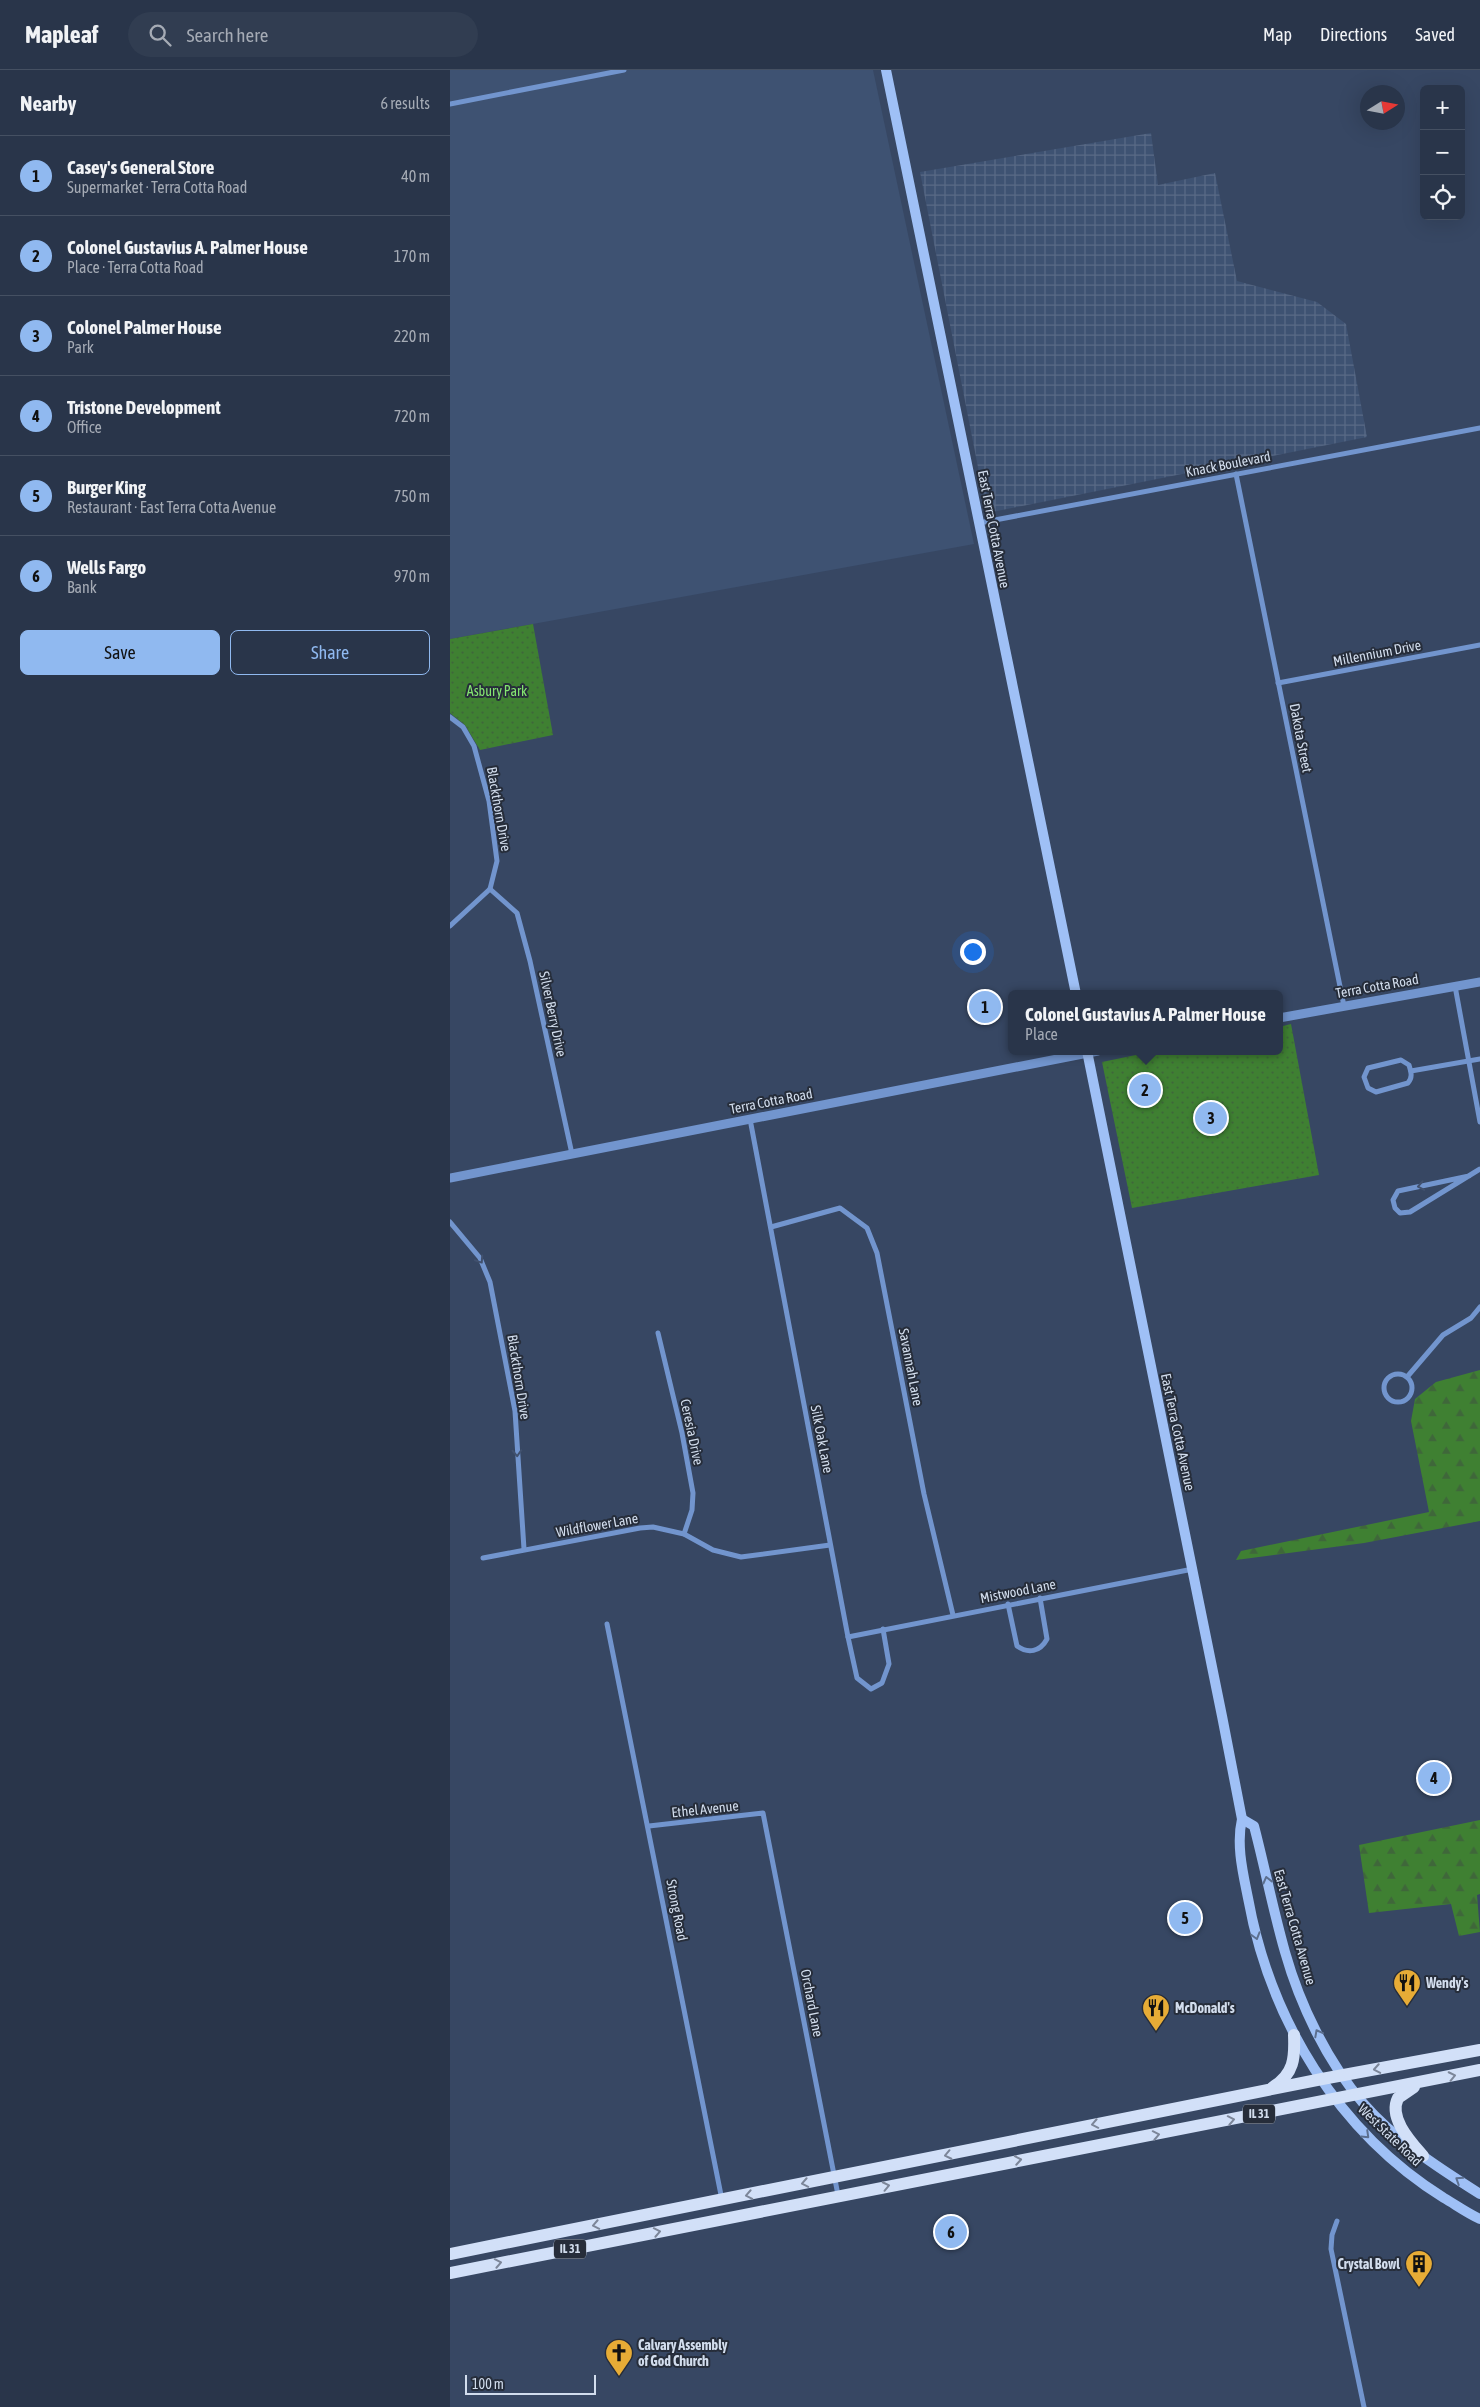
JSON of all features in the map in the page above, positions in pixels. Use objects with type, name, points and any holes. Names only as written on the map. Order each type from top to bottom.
[{"type":"main road","name":"East Terra Cotta Avenue","points":[[886,70],[1075,990]]},
{"type":"main road","name":"East Terra Cotta Avenue","points":[[1092,1055],[1242,1819],[1239,1832],[1243,1873],[1254,1932],[1271,1983],[1294,2035],[1335,2098]]},
{"type":"main road","name":"East Terra Cotta Avenue","points":[[1242,1819],[1254,1826],[1285,1952],[1298,1991],[1320,2036],[1357,2095]]},
{"type":"main road","points":[[1267,2090],[1289,2075],[1294,2056],[1294,2035]]},
{"type":"main road","name":"IL 31","points":[[450,2254],[1322,2079],[1480,2050]]},
{"type":"main road","name":"IL 31","points":[[450,2273],[1480,2070]]},
{"type":"main road","points":[[1423,2156],[1402,2129],[1394,2105],[1405,2092],[1428,2081]]},
{"type":"main road","name":"West State Road","points":[[1357,2095],[1378,2118],[1423,2156],[1480,2194]]},
{"type":"main road","name":"West State Road","points":[[1335,2098],[1361,2130],[1397,2164],[1434,2192],[1480,2219]]},
{"type":"street","points":[[450,104],[624,70]]},
{"type":"street","name":"Knack Boulevard","points":[[979,523],[1480,428]]},
{"type":"street","name":"Dakota Street","points":[[1236,474],[1344,1006]]},
{"type":"street","name":"Millennium Drive","points":[[1278,683],[1480,645]]},
{"type":"street","name":"Blackthorn Drive","points":[[450,717],[464,727],[474,746],[483,774],[494,830],[497,861],[490,889]]},
{"type":"street","points":[[450,926],[490,889]]},
{"type":"street","name":"Silver Berry Drive","points":[[490,889],[517,913],[530,961],[572,1154]]},
{"type":"street","name":"Terra Cotta Road","points":[[1283,1017],[1480,982]]},
{"type":"street","points":[[1455,986],[1480,1122]]},
{"type":"street","name":"Terra Cotta Road","points":[[450,1178],[1076,1055]]},
{"type":"street","points":[[1411,1071],[1480,1059]]},
{"type":"street","points":[[1401,1060],[1409,1065],[1411,1071],[1410,1081],[1404,1086],[1376,1092],[1370,1091],[1365,1084],[1364,1073],[1371,1066],[1401,1060]]},
{"type":"street","name":"Silk Oak Lane","points":[[750,1119],[848,1636],[857,1678],[871,1689],[882,1683],[889,1664],[883,1629]]},
{"type":"street","points":[[1469,1176],[1398,1191],[1393,1200],[1395,1208],[1400,1213],[1410,1212],[1480,1170]]},
{"type":"street","name":"Savannah Lane","points":[[771,1227],[840,1208],[867,1228],[877,1252],[924,1494],[953,1615]]},
{"type":"street","name":"Blackthorn Drive","points":[[450,1222],[480,1258],[490,1282],[515,1411],[524,1549]]},
{"type":"street","points":[[1407,1377],[1443,1335],[1471,1318],[1480,1307]]},
{"type":"street","name":"Ceresia Drive","points":[[658,1333],[682,1433],[693,1492],[692,1510],[684,1534]]},
{"type":"street","points":[[1394,1374],[1407,1377],[1412,1386],[1410,1395],[1398,1402],[1389,1398],[1384,1386],[1387,1378],[1394,1374]]},
{"type":"street","name":"Wildflower Lane","points":[[483,1558],[630,1528],[653,1527],[684,1534],[713,1550],[741,1557],[830,1545]]},
{"type":"street","name":"Mistwood Lane","points":[[848,1636],[1193,1569]]},
{"type":"street","points":[[1008,1604],[1017,1646],[1027,1652],[1034,1651],[1040,1648],[1047,1639],[1040,1598]]},
{"type":"street","name":"Strong Road","points":[[607,1624],[649,1826],[722,2200]]},
{"type":"street","name":"Ethel Avenue","points":[[649,1826],[764,1813]]},
{"type":"street","name":"Orchard Lane","points":[[764,1813],[838,2196]]},
{"type":"street","points":[[1336,2221],[1330,2249],[1364,2407]]},
{"type":"shaded area","points":[[450,70],[873,70],[974,544],[450,639]]},
{"type":"shaded area","points":[[1151,133],[1158,185],[1215,173],[1237,281],[1317,302],[1346,324],[1367,437],[987,513],[920,172]]},
{"type":"green space","name":"Asbury Park","points":[[533,624],[553,735],[480,750],[465,725],[450,713],[450,639]]},
{"type":"green space","points":[[1291,1024],[1319,1175],[1132,1208],[1102,1062],[1136,1055],[1283,1055],[1283,1026]]},
{"type":"green space","points":[[1480,1370],[1480,1521],[1364,1543],[1236,1560],[1241,1551],[1429,1512],[1411,1421],[1415,1399],[1436,1382]]},
{"type":"green space","points":[[1480,1820],[1480,1894],[1477,1895],[1480,1932],[1459,1936],[1451,1904],[1369,1913],[1359,1845]]},
{"type":"place","name":"Casey's General Store","points":[[985,1007]]},
{"type":"place","name":"Colonel Gustavius A. Palmer House","points":[[1145,1090]]},
{"type":"place","name":"Colonel Palmer House","points":[[1211,1118]]},
{"type":"place","name":"Tristone Development","points":[[1434,1778]]},
{"type":"place","name":"Burger King","points":[[1185,1918]]},
{"type":"place","name":"Wendy's","points":[[1407,2007]]},
{"type":"place","name":"McDonald's","points":[[1156,2032]]},
{"type":"place","name":"Wells Fargo","points":[[951,2232]]},
{"type":"place","name":"Crystal Bowl","points":[[1419,2288]]},
{"type":"place","name":"Calvary Assembly of God Church","points":[[619,2377]]}]
